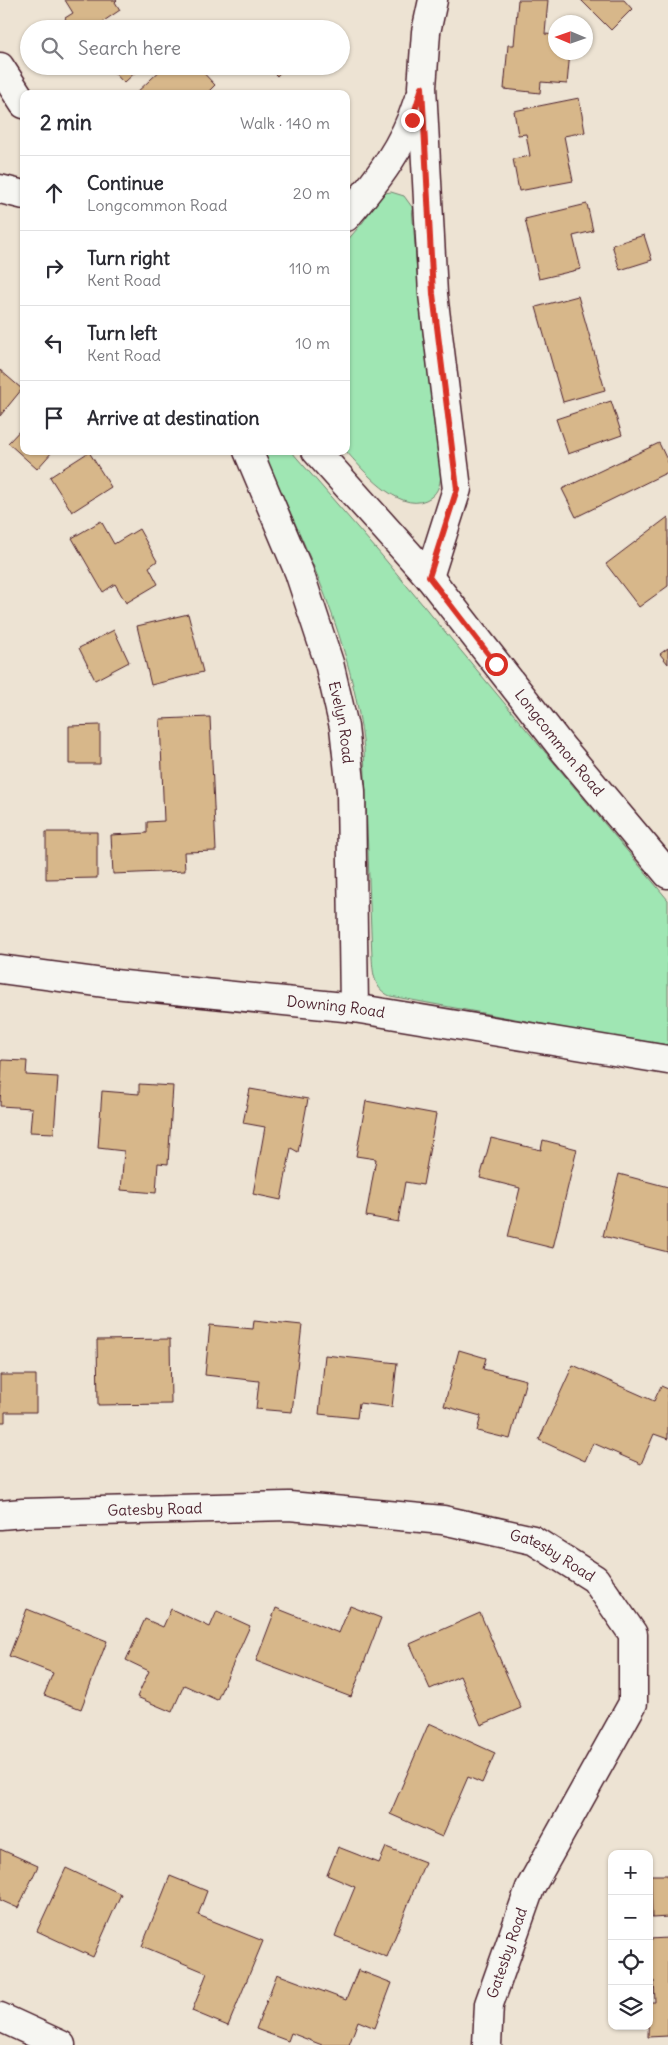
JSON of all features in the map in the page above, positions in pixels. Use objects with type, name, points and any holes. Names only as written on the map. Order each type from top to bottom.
[{"type":"street","points":[[423,0],[426,32]]},
{"type":"street","points":[[429,577],[457,489],[433,294],[422,87],[426,32],[433,0]]},
{"type":"street","points":[[0,67],[20,98]]},
{"type":"street","points":[[350,211],[384,171],[399,147],[412,120],[422,87]]},
{"type":"street","points":[[0,189],[20,194]]},
{"type":"street","name":"Evelyn Road","points":[[250,455],[299,572],[329,663],[344,727],[351,791],[354,1008]]},
{"type":"street","name":"Longcommon Road","points":[[320,455],[429,577],[563,749],[668,874]]},
{"type":"street","name":"Downing Road","points":[[0,968],[104,983],[354,1008],[668,1060]]},
{"type":"street","name":"Gatesby Road","points":[[0,1515],[289,1506],[443,1520],[533,1540],[595,1579],[633,1634],[633,1703],[530,1888],[489,2004],[487,2045]]},
{"type":"street","points":[[0,2017],[61,2045]]},
{"type":"green space","points":[[391,192],[404,196],[412,207],[420,309],[441,475],[439,486],[433,496],[426,500],[415,502],[393,495],[371,478],[350,455],[350,237],[379,198],[385,193]]},
{"type":"green space","points":[[264,455],[294,455],[383,557],[668,900],[668,1045],[591,1033],[390,996],[378,985],[375,980],[372,963],[364,749],[358,710],[350,672],[338,634],[311,559]]},
{"type":"building","points":[[65,0],[117,0],[115,2],[120,10],[105,20],[66,20],[65,18],[73,13]]},
{"type":"building","points":[[518,0],[548,0],[545,34],[548,34],[548,60],[569,60],[567,84],[541,82],[540,93],[504,89],[508,45],[514,45]]},
{"type":"building","points":[[581,0],[624,0],[632,9],[611,30]]},
{"type":"building","points":[[116,75],[132,75],[124,83]]},
{"type":"building","points":[[155,75],[206,75],[215,85],[210,90],[139,90]]},
{"type":"building","points":[[579,98],[585,132],[564,136],[573,181],[519,191],[513,159],[530,156],[526,134],[518,135],[514,111]]},
{"type":"building","points":[[587,204],[593,231],[573,236],[581,269],[539,279],[525,219]]},
{"type":"building","points":[[644,235],[652,260],[620,270],[612,245]]},
{"type":"building","points":[[578,296],[605,390],[563,402],[536,307]]},
{"type":"building","points":[[0,370],[20,387],[20,391],[0,416]]},
{"type":"building","points":[[611,401],[622,435],[568,454],[556,419]]},
{"type":"building","points":[[20,430],[20,454],[8,443]]},
{"type":"building","points":[[659,443],[668,462],[668,472],[576,517],[562,489]]},
{"type":"building","points":[[21,455],[49,455],[37,469]]},
{"type":"building","points":[[84,455],[91,455],[111,487],[72,512],[50,477]]},
{"type":"building","points":[[668,517],[668,586],[639,607],[606,564]]},
{"type":"building","points":[[101,521],[114,544],[139,529],[157,561],[149,567],[158,584],[126,603],[115,584],[103,592],[72,538]]},
{"type":"building","points":[[188,614],[203,672],[151,685],[137,626]]},
{"type":"building","points":[[114,630],[129,662],[95,680],[79,648]]},
{"type":"building","points":[[668,648],[668,664],[660,654]]},
{"type":"building","points":[[210,717],[216,851],[184,852],[185,871],[113,874],[111,835],[147,833],[147,822],[164,821],[160,719]]},
{"type":"building","points":[[100,725],[100,764],[69,764],[69,726]]},
{"type":"building","points":[[46,832],[97,832],[97,878],[46,879]]},
{"type":"building","points":[[2,1060],[27,1061],[26,1075],[58,1077],[54,1133],[30,1132],[32,1108],[0,1106]]},
{"type":"building","points":[[139,1084],[173,1086],[168,1164],[158,1163],[156,1193],[121,1190],[124,1151],[98,1148],[102,1091],[139,1094]]},
{"type":"building","points":[[250,1089],[308,1099],[298,1152],[291,1148],[281,1200],[253,1194],[265,1127],[243,1123]]},
{"type":"building","points":[[366,1101],[436,1114],[423,1185],[405,1182],[398,1222],[366,1216],[376,1159],[356,1156]]},
{"type":"building","points":[[491,1138],[541,1150],[543,1140],[577,1149],[553,1248],[508,1237],[520,1188],[480,1178]]},
{"type":"building","points":[[619,1174],[668,1187],[668,1252],[603,1236]]},
{"type":"building","points":[[254,1320],[302,1325],[292,1412],[256,1409],[259,1381],[205,1375],[210,1325],[253,1329]]},
{"type":"building","points":[[170,1339],[171,1404],[98,1405],[97,1340]]},
{"type":"building","points":[[459,1350],[486,1358],[483,1369],[526,1380],[510,1439],[477,1431],[481,1416],[444,1406]]},
{"type":"building","points":[[325,1355],[397,1363],[392,1407],[359,1403],[357,1418],[319,1414]]},
{"type":"building","points":[[573,1365],[654,1401],[661,1386],[668,1389],[668,1439],[654,1434],[641,1464],[593,1443],[585,1461],[539,1440]]},
{"type":"building","points":[[0,1375],[36,1375],[36,1412],[5,1412],[5,1422],[0,1422]]},
{"type":"building","points":[[350,1606],[381,1618],[351,1697],[256,1661],[276,1608],[339,1633]]},
{"type":"building","points":[[27,1609],[107,1641],[81,1709],[44,1695],[53,1673],[9,1656]]},
{"type":"building","points":[[171,1609],[210,1627],[217,1611],[250,1626],[217,1700],[184,1685],[172,1712],[137,1697],[149,1671],[126,1660],[145,1619],[163,1627]]},
{"type":"building","points":[[480,1613],[521,1708],[481,1725],[460,1676],[430,1689],[410,1644]]},
{"type":"building","points":[[429,1723],[495,1753],[482,1783],[468,1777],[442,1837],[390,1814]]},
{"type":"building","points":[[338,1847],[379,1863],[386,1847],[425,1862],[387,1957],[335,1936],[355,1887],[327,1875]]},
{"type":"building","points":[[0,1849],[38,1866],[18,1908],[0,1900]]},
{"type":"building","points":[[66,1868],[121,1894],[93,1957],[37,1931]]},
{"type":"building","points":[[653,1875],[668,1875],[668,1917],[653,1918]]},
{"type":"building","points":[[170,1876],[207,1891],[198,1915],[263,1941],[228,2026],[192,2011],[207,1973],[142,1946]]},
{"type":"building","points":[[668,1938],[668,2036],[648,2037],[648,2030],[653,2030],[653,2002],[655,2002],[653,1939]]},
{"type":"building","points":[[358,1970],[392,1983],[375,2028],[358,2021],[349,2045],[322,2045],[291,2033],[288,2041],[256,2029],[277,1974],[346,2000]]},
{"type":"route","points":[[412,120],[422,87],[433,294],[457,480],[457,489],[429,577],[496,664]]}]
